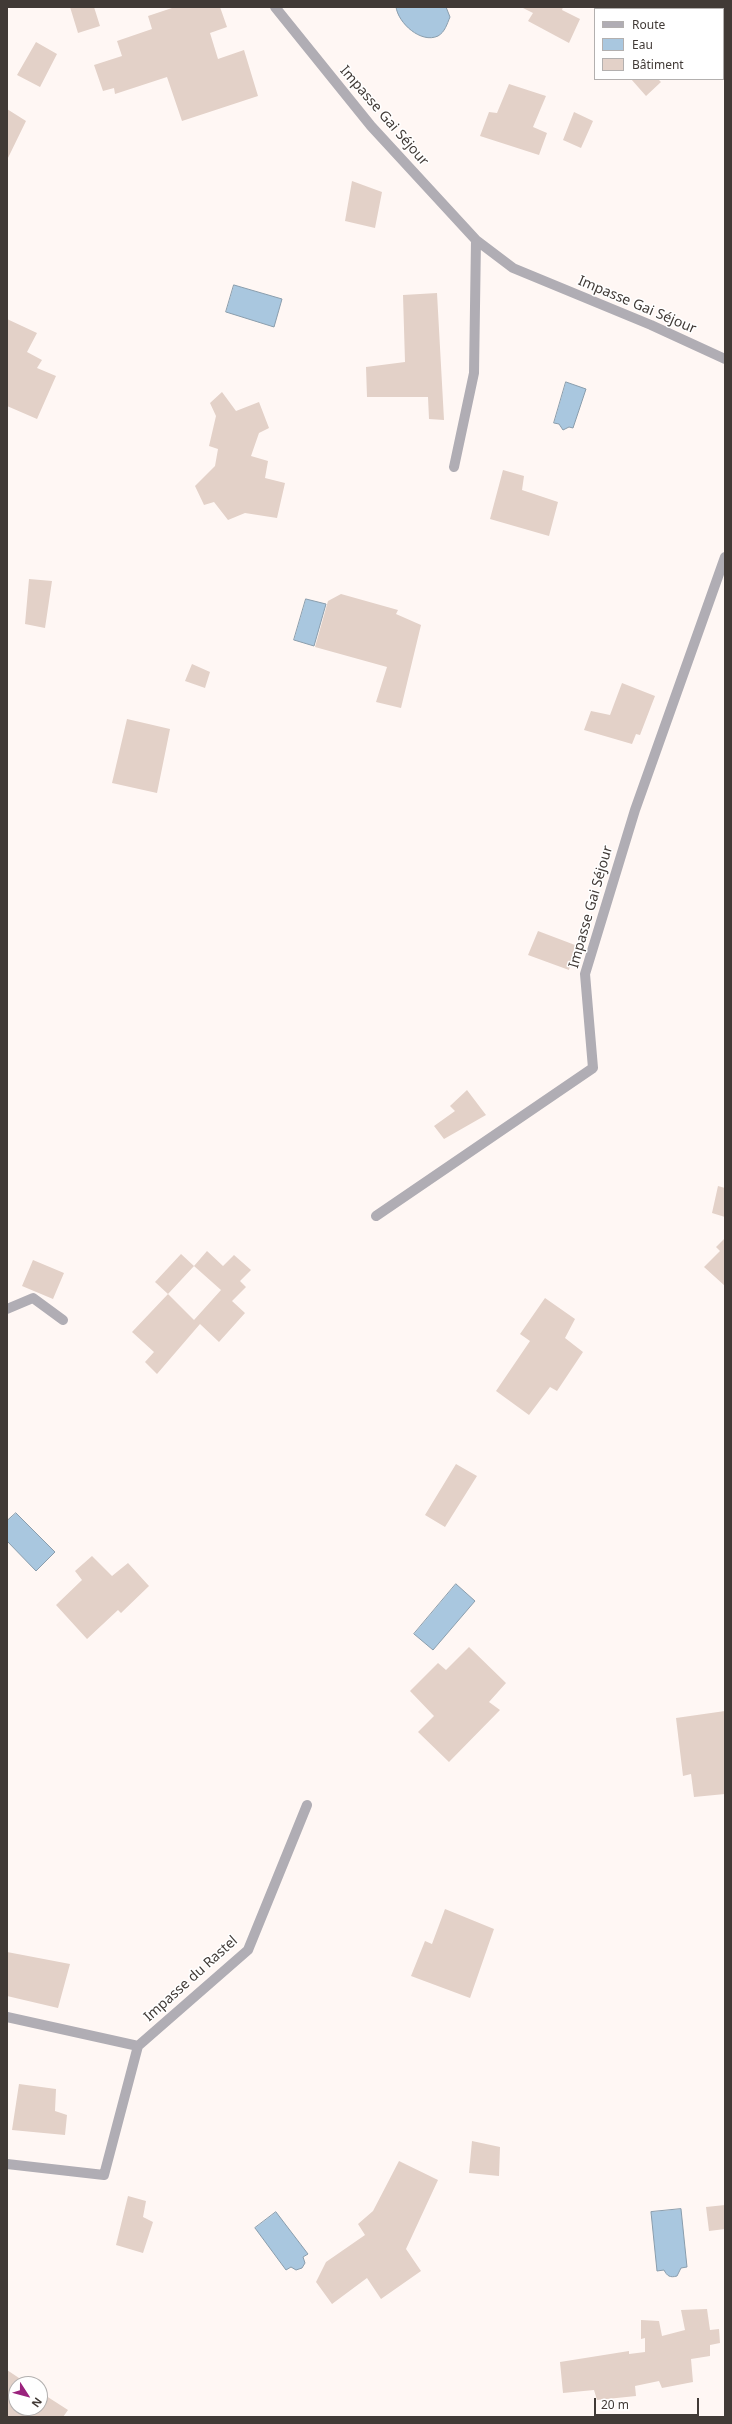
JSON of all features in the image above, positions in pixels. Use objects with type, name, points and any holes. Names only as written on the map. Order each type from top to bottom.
[{"type":"street","name":"Impasse Gai Séjour","points":[[275,7],[372,126],[476,240],[513,268],[651,325],[725,359]]},
{"type":"street","points":[[454,468],[474,373],[476,240]]},
{"type":"street","name":"Impasse Gai Séjour","points":[[376,1216],[593,1068],[585,974],[634,810],[725,557]]},
{"type":"street","points":[[7,1309],[33,1298],[63,1320]]},
{"type":"street","name":"Impasse du Rastel","points":[[138,2046],[248,1950],[307,1805]]},
{"type":"street","points":[[7,2017],[138,2046],[104,2174],[7,2164]]},
{"type":"water","points":[[396,7],[446,7],[450,17],[446,28],[438,36],[431,38],[425,37],[418,35],[406,25],[401,19]]},
{"type":"water","points":[[234,285],[282,299],[274,327],[226,312]]},
{"type":"water","points":[[566,382],[586,389],[573,428],[569,427],[563,430],[559,424],[554,423]]},
{"type":"water","points":[[306,599],[326,604],[314,646],[294,640]]},
{"type":"water","points":[[16,1513],[55,1552],[36,1571],[7,1541],[7,1521]]},
{"type":"water","points":[[456,1584],[475,1601],[433,1650],[414,1634]]},
{"type":"water","points":[[681,2209],[687,2267],[681,2268],[677,2276],[671,2277],[664,2270],[657,2271],[651,2212]]},
{"type":"water","points":[[276,2212],[308,2254],[303,2257],[305,2263],[302,2268],[296,2270],[291,2267],[286,2270],[255,2228]]},
{"type":"building","points":[[70,7],[94,7],[100,26],[78,33]]},
{"type":"building","points":[[175,7],[220,7],[227,27],[210,33],[218,59],[244,50],[258,96],[182,121],[167,77],[115,94],[114,88],[103,91],[94,65],[122,56],[117,41],[152,29],[148,16]]},
{"type":"building","points":[[521,7],[563,7],[562,10],[580,19],[569,43],[528,21],[533,13]]},
{"type":"building","points":[[36,42],[57,54],[40,87],[17,75]]},
{"type":"building","points":[[632,80],[659,80],[661,82],[646,96]]},
{"type":"building","points":[[509,84],[546,96],[533,127],[547,133],[539,155],[480,136],[489,112],[497,113]]},
{"type":"building","points":[[7,109],[26,121],[7,160]]},
{"type":"building","points":[[574,112],[593,121],[581,148],[563,140]]},
{"type":"building","points":[[352,181],[382,192],[375,228],[345,221]]},
{"type":"building","points":[[437,293],[444,420],[429,419],[428,397],[367,397],[366,367],[405,362],[403,295]]},
{"type":"building","points":[[7,319],[37,333],[27,352],[42,360],[37,368],[56,376],[37,419],[7,406]]},
{"type":"building","points":[[222,392],[236,411],[259,402],[269,428],[259,433],[251,456],[268,461],[265,478],[285,483],[277,518],[245,513],[228,520],[214,502],[204,505],[195,486],[215,466],[218,449],[209,446],[216,416],[210,403]]},
{"type":"building","points":[[503,470],[524,476],[522,490],[558,502],[549,536],[490,519]]},
{"type":"building","points":[[29,579],[52,581],[45,628],[25,624]]},
{"type":"building","points":[[341,594],[398,610],[396,614],[421,625],[401,708],[376,702],[387,667],[315,647],[328,601]]},
{"type":"building","points":[[192,664],[210,672],[205,688],[185,681]]},
{"type":"building","points":[[622,683],[655,696],[640,735],[636,734],[632,744],[584,730],[591,711],[610,715]]},
{"type":"building","points":[[127,719],[170,729],[157,793],[112,783]]},
{"type":"building","points":[[538,931],[575,945],[569,970],[528,955]]},
{"type":"building","points":[[467,1090],[486,1115],[444,1139],[434,1126],[455,1111],[450,1106]]},
{"type":"building","points":[[718,1186],[725,1188],[725,1217],[712,1213]]},
{"type":"building","points":[[725,1238],[725,1286],[704,1267],[720,1251],[716,1247]]},
{"type":"building","points":[[207,1251],[223,1266],[234,1255],[251,1270],[240,1281],[246,1287],[232,1301],[245,1313],[219,1342],[200,1324],[157,1374],[145,1362],[154,1352],[132,1332],[168,1294],[194,1320],[221,1290],[194,1266]]},
{"type":"building","points":[[181,1254],[194,1266],[168,1294],[155,1282]]},
{"type":"building","points":[[33,1260],[64,1273],[53,1299],[22,1286]]},
{"type":"building","points":[[545,1298],[575,1319],[565,1338],[583,1352],[557,1391],[550,1387],[529,1415],[496,1391],[530,1341],[520,1334]]},
{"type":"building","points":[[456,1464],[477,1476],[445,1527],[425,1515]]},
{"type":"building","points":[[92,1556],[112,1576],[128,1563],[149,1586],[121,1613],[118,1610],[87,1639],[56,1605],[82,1580],[75,1571]]},
{"type":"building","points":[[469,1647],[506,1683],[489,1702],[500,1710],[449,1762],[418,1732],[434,1716],[410,1691],[438,1663],[446,1670]]},
{"type":"building","points":[[725,1711],[725,1794],[694,1797],[691,1774],[683,1776],[676,1718]]},
{"type":"building","points":[[445,1909],[494,1929],[470,1998],[411,1976],[425,1941],[432,1944]]},
{"type":"building","points":[[7,1952],[70,1964],[58,2008],[7,1996]]},
{"type":"building","points":[[19,2084],[56,2089],[55,2111],[67,2115],[65,2135],[12,2130]]},
{"type":"building","points":[[472,2141],[500,2147],[499,2176],[469,2173]]},
{"type":"building","points":[[399,2161],[438,2180],[406,2249],[421,2271],[381,2299],[367,2278],[332,2304],[316,2282],[326,2262],[365,2235],[358,2224],[373,2211]]},
{"type":"building","points":[[128,2196],[146,2201],[143,2217],[153,2222],[143,2253],[116,2245]]},
{"type":"building","points":[[725,2205],[725,2229],[709,2231],[706,2207]]},
{"type":"building","points":[[707,2309],[710,2330],[719,2329],[720,2343],[710,2345],[710,2356],[691,2359],[693,2382],[662,2388],[659,2381],[635,2386],[636,2396],[597,2400],[594,2390],[563,2393],[560,2362],[629,2351],[629,2354],[645,2352],[645,2338],[641,2339],[641,2320],[659,2321],[662,2336],[685,2330],[681,2310]]},
{"type":"building","points":[[7,2370],[16,2376],[8,2376],[8,2416],[48,2416],[48,2397],[68,2410],[63,2417],[7,2417]]}]
